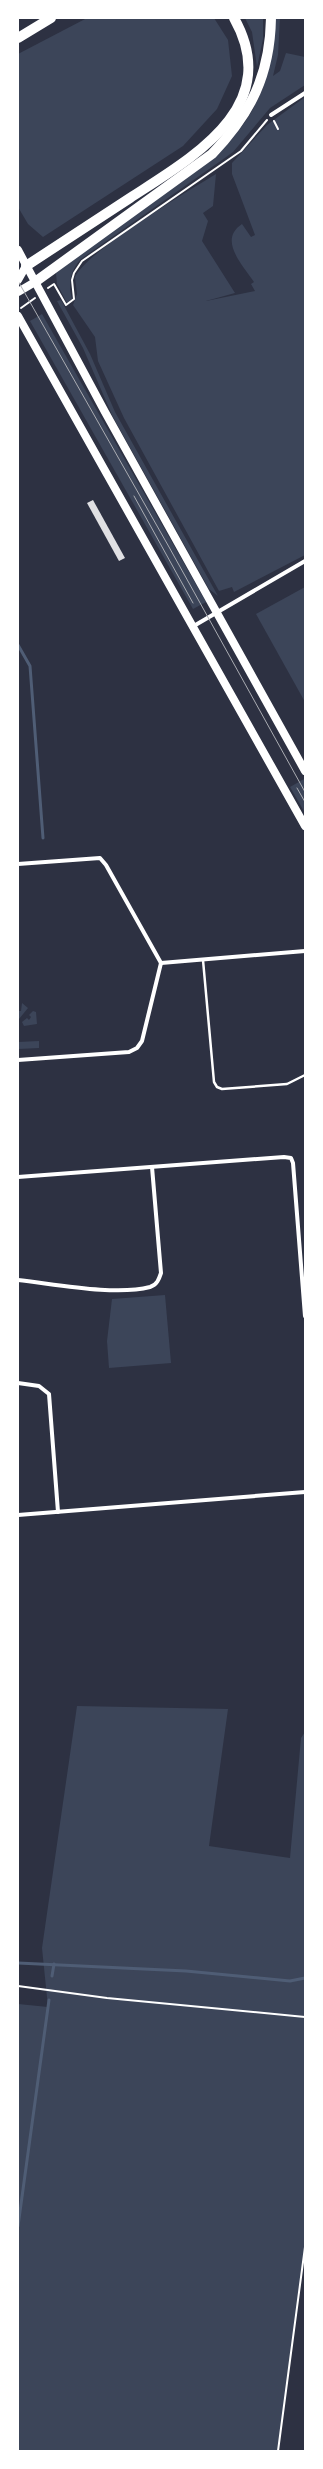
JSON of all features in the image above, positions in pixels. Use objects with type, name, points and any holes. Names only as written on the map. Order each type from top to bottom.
[{"type":"highway","points":[[18,38],[51,18]]},
{"type":"highway","points":[[26,266],[188,160],[224,128],[241,100],[248,77],[246,49],[234,18]]},
{"type":"highway","points":[[35,282],[212,154],[229,136],[243,118],[258,92],[267,61],[271,18]]},
{"type":"main road","points":[[18,250],[105,412],[305,771]]},
{"type":"main road","points":[[18,280],[26,266]]},
{"type":"main road","points":[[18,292],[35,282]]},
{"type":"main road","points":[[18,316],[305,826]]},
{"type":"street","points":[[271,115],[305,93]]},
{"type":"street","points":[[192,627],[305,561]]},
{"type":"street","points":[[18,864],[100,858],[106,865],[160,963],[142,1041],[137,1048],[129,1052],[18,1060]]},
{"type":"street","points":[[160,963],[305,951]]},
{"type":"street","points":[[18,1176],[284,1157],[291,1158],[294,1163],[305,1316]]},
{"type":"street","points":[[18,1280],[113,1290],[151,1287],[158,1282],[161,1273],[152,1167]]},
{"type":"street","points":[[18,1383],[39,1386],[49,1394],[58,1512]]},
{"type":"street","points":[[18,1515],[305,1492]]},
{"type":"lane","points":[[203,959],[214,1082],[217,1087],[222,1089],[287,1084],[305,1075]]},
{"type":"path","points":[[54,284],[66,305],[72,302],[74,299],[74,273],[82,261],[241,151],[271,115]]},
{"type":"path","points":[[18,1986],[107,1998],[305,2017]]},
{"type":"path","points":[[278,2451],[305,2247]]},
{"type":"shaded area","points":[[87,18],[214,18],[228,40],[232,76],[217,109],[183,146],[43,237],[28,224],[18,207],[18,54]]},
{"type":"shaded area","points":[[245,18],[263,18],[263,39],[257,67],[252,32]]},
{"type":"shaded area","points":[[275,18],[280,18],[278,55],[273,76],[280,71],[286,53],[305,57],[305,85],[270,108],[233,152],[81,259],[72,273],[70,288],[72,299],[67,303],[57,284],[56,273],[231,140],[242,126],[252,112],[265,83],[272,53]]},
{"type":"shaded area","points":[[305,97],[305,555],[234,592],[232,587],[219,591],[124,418],[98,361],[95,337],[73,305],[77,294],[75,277],[83,266],[117,238],[162,207],[216,174],[213,206],[203,213],[208,221],[202,241],[235,293],[206,301],[255,291],[251,284],[254,282],[234,252],[232,245],[232,237],[235,230],[242,224],[251,237],[255,235],[232,174],[232,163],[267,125]]},
{"type":"shaded area","points":[[61,300],[90,354],[115,412],[218,596],[209,589],[113,417],[83,348],[57,301]]},
{"type":"shaded area","points":[[42,314],[206,602],[193,609],[30,321]]},
{"type":"shaded area","points":[[305,587],[305,702],[256,614]]},
{"type":"shaded area","points":[[304,779],[305,781],[305,813],[290,787]]},
{"type":"shaded area","points":[[22,1003],[28,1008],[19,1019],[18,1011],[21,1011]]},
{"type":"shaded area","points":[[33,1011],[36,1012],[37,1024],[24,1026],[22,1022],[27,1018],[29,1020],[31,1017],[29,1015]]},
{"type":"shaded area","points":[[39,1041],[39,1048],[18,1049],[18,1042]]},
{"type":"shaded area","points":[[165,1295],[171,1363],[109,1368],[107,1341],[112,1299]]},
{"type":"shaded area","points":[[77,1706],[228,1709],[209,1846],[290,1858],[301,1738],[305,1732],[305,2247],[278,2451],[18,2451],[18,2004],[48,2007],[42,1948]]},
{"type":"building","points":[[93,500],[125,558],[119,561],[87,503]]},
{"type":"waterway","points":[[18,645],[30,666],[43,838]]},
{"type":"waterway","points":[[18,1963],[186,1971],[290,1981],[305,1978]]},
{"type":"waterway","points":[[52,1976],[54,1964]]},
{"type":"waterway","points":[[18,2226],[49,2000]]},
{"type":"tram line","points":[[18,281],[169,547],[305,792]]},
{"type":"tram line","points":[[134,496],[193,603]]},
{"type":"tram line","points":[[297,788],[305,802]]}]
